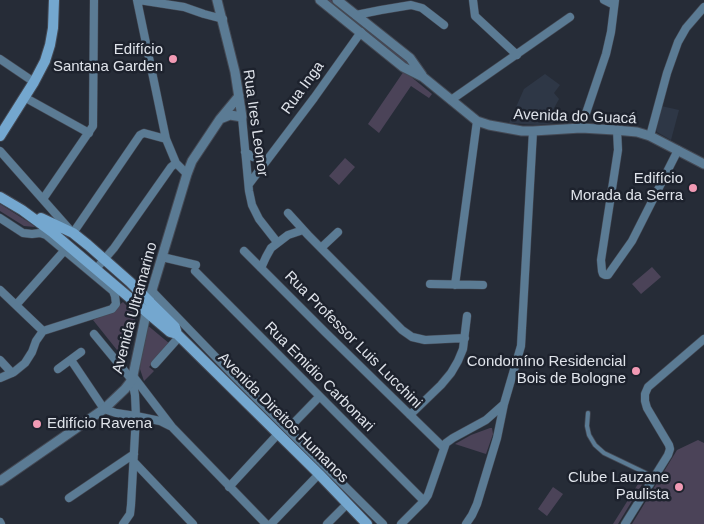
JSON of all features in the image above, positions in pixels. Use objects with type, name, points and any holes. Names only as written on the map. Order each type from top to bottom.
[{"type":"main road","points":[[0,136],[45,61],[50,45],[54,0]]},
{"type":"main road","name":"Avenida Direitos Humanos","points":[[0,197],[52,232],[170,332],[178,335],[283,432],[319,474],[367,524]]},
{"type":"main road","name":"Avenida Direitos Humanos","points":[[22,210],[29,211],[72,232],[150,296],[175,327],[178,335]]},
{"type":"street","points":[[43,199],[92,126],[94,0]]},
{"type":"street","points":[[187,174],[176,163],[166,139],[138,0],[184,7],[223,19]]},
{"type":"street","name":"Rua Ires Leonor","points":[[218,0],[239,96],[249,191],[254,210],[259,219],[278,242]]},
{"type":"street","name":"Avenida do Guacá","points":[[320,0],[403,67],[423,78],[477,120],[498,127],[533,131],[581,128],[636,132],[650,136],[704,164]]},
{"type":"street","name":"Avenida do Guacá","points":[[337,0],[410,58],[423,78]]},
{"type":"street","points":[[473,0],[475,16],[517,55]]},
{"type":"street","points":[[581,128],[606,54],[611,32],[614,2],[604,0]]},
{"type":"street","points":[[356,15],[411,5],[422,8],[444,25]]},
{"type":"street","points":[[650,136],[667,72],[678,42],[686,28],[704,7]]},
{"type":"street","points":[[451,100],[570,17]]},
{"type":"street","name":"Rua Inga","points":[[249,184],[314,98],[360,32]]},
{"type":"street","points":[[0,60],[34,82]]},
{"type":"street","name":"Avenida Ultramarino","points":[[0,481],[104,409],[125,390],[132,378],[150,296],[192,161],[220,119],[239,96]]},
{"type":"street","points":[[24,97],[89,132]]},
{"type":"street","points":[[220,119],[232,115],[242,117]]},
{"type":"street","points":[[456,285],[477,120]]},
{"type":"street","points":[[617,130],[618,150],[601,260],[602,271],[605,275],[608,275],[632,241],[678,150]]},
{"type":"street","points":[[466,524],[477,504],[497,438],[504,404],[521,346],[533,131]]},
{"type":"street","points":[[0,151],[72,232],[140,135],[144,133],[166,139]]},
{"type":"street","points":[[245,152],[253,157],[267,160]]},
{"type":"street","points":[[96,269],[114,248],[171,167],[176,163]]},
{"type":"street","points":[[288,213],[402,330],[412,337],[424,340],[466,338]]},
{"type":"street","points":[[0,218],[23,232],[46,235],[113,291],[116,304],[108,311],[42,331],[25,363],[12,373],[0,378]]},
{"type":"street","points":[[261,268],[271,248],[288,235],[303,230]]},
{"type":"street","points":[[321,248],[338,232]]},
{"type":"street","points":[[16,305],[64,251]]},
{"type":"street","name":"Rua Professor Luis Lucchini","points":[[244,251],[444,448]]},
{"type":"street","name":"Rua Emidio Carbonari","points":[[162,257],[196,268],[319,397],[424,501]]},
{"type":"street","points":[[430,284],[483,285]]},
{"type":"street","points":[[0,290],[42,331]]},
{"type":"street","points":[[150,296],[283,432],[383,524]]},
{"type":"street","points":[[410,415],[451,374],[464,349],[467,316]]},
{"type":"street","points":[[94,334],[172,427],[228,487],[266,524]]},
{"type":"street","points":[[154,364],[178,335]]},
{"type":"street","points":[[625,524],[670,449],[647,408],[645,394],[648,387],[704,339]]},
{"type":"street","points":[[58,369],[82,352]]},
{"type":"street","points":[[0,360],[12,373]]},
{"type":"street","points":[[71,360],[104,409],[160,422],[172,427]]},
{"type":"street","points":[[123,524],[127,519],[131,505],[134,458],[136,416],[132,378]]},
{"type":"street","points":[[228,487],[319,397]]},
{"type":"street","points":[[401,524],[424,501],[430,490],[446,443],[481,423],[504,404]]},
{"type":"street","points":[[69,498],[134,458]]},
{"type":"street","points":[[134,458],[193,524]]},
{"type":"street","points":[[271,524],[319,474]]},
{"type":"street","points":[[327,524],[347,504]]},
{"type":"lane","points":[[588,413],[587,426],[595,446],[604,453],[654,477]]},
{"type":"shaded area","points":[[327,0],[331,0],[407,62],[406,64]]},
{"type":"shaded area","points":[[404,71],[432,94],[429,98],[411,86],[379,133],[368,124]]},
{"type":"shaded area","points":[[545,74],[560,85],[554,93],[559,99],[553,110],[561,116],[563,122],[538,125],[509,123],[524,89]]},
{"type":"shaded area","points":[[661,106],[679,110],[671,140],[657,132],[656,129]]},
{"type":"shaded area","points":[[345,158],[355,167],[339,185],[329,176]]},
{"type":"shaded area","points":[[0,204],[35,227],[24,226],[0,211]]},
{"type":"shaded area","points":[[652,267],[661,277],[641,294],[632,284]]},
{"type":"shaded area","points":[[123,302],[136,317],[130,332],[125,360],[93,320],[112,311]]},
{"type":"shaded area","points":[[146,324],[170,344],[149,367],[154,371],[144,381],[140,369]]},
{"type":"shaded area","points":[[492,428],[493,434],[486,454],[455,444],[471,435]]},
{"type":"shaded area","name":"Clube Lauzane Paulista","points":[[698,440],[704,443],[704,524],[632,524],[677,450]]},
{"type":"shaded area","points":[[643,476],[646,478],[618,524],[613,524]]},
{"type":"shaded area","points":[[553,487],[563,494],[547,516],[538,509]]},
{"type":"place","name":"Edifício Santana Garden","points":[[173,59]]},
{"type":"place","name":"Edifício Morada da Serra","points":[[693,188]]},
{"type":"place","name":"Condomíno Residencial Bois de Bologne","points":[[636,371]]},
{"type":"place","name":"Edifício Ravena","points":[[37,424]]},
{"type":"place","name":"Clube Lauzane Paulista","points":[[679,487]]}]
